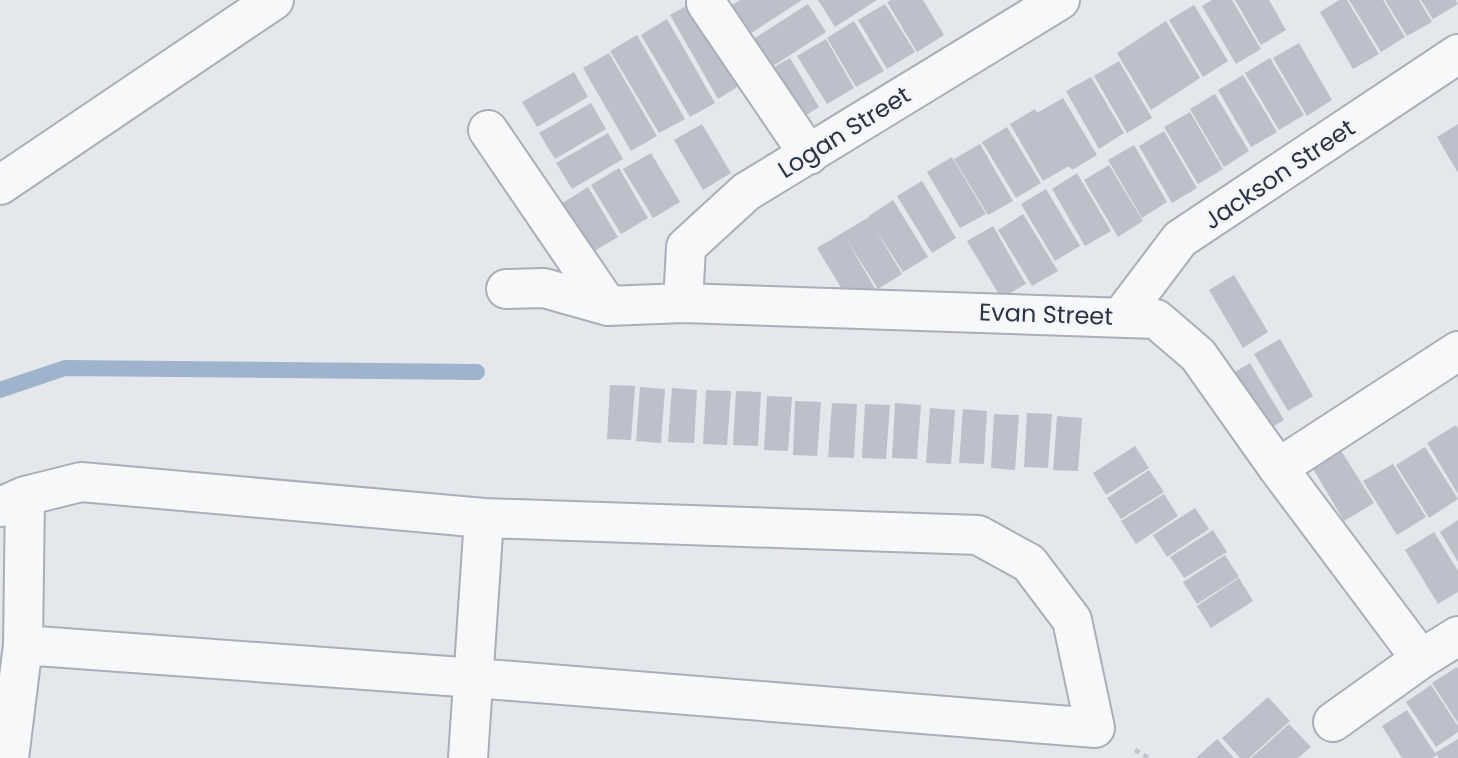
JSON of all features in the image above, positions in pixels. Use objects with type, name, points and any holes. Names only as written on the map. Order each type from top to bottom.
[{"type":"street","points":[[0,185],[274,0]]},
{"type":"street","points":[[706,2],[809,155]]},
{"type":"street","name":"Logan Street","points":[[683,303],[687,247],[746,192],[809,155],[1036,6]]},
{"type":"street","name":"Jackson Street","points":[[1121,317],[1180,239],[1458,54]]},
{"type":"street","points":[[488,130],[608,306]]},
{"type":"street","name":"Evan Street","points":[[506,289],[544,288],[608,306],[683,303],[1156,319],[1198,355],[1278,468],[1421,659]]},
{"type":"street","points":[[1278,468],[1458,351]]},
{"type":"street","points":[[9,758],[23,645],[12,502],[81,482],[484,518],[978,535],[1029,563],[1072,620],[1095,728],[23,645]]},
{"type":"street","points":[[468,758],[484,518]]},
{"type":"street","points":[[1333,722],[1458,635]]},
{"type":"building","points":[[740,0],[802,0],[745,37],[726,9]]},
{"type":"building","points":[[818,0],[877,0],[835,27]]},
{"type":"building","points":[[923,0],[944,35],[917,52],[887,2]]},
{"type":"building","points":[[1212,0],[1232,0],[1261,49],[1236,64],[1202,6]]},
{"type":"building","points":[[1235,0],[1269,0],[1286,30],[1261,45]]},
{"type":"building","points":[[1339,0],[1347,0],[1379,54],[1353,69],[1320,12]]},
{"type":"building","points":[[1349,0],[1383,0],[1405,37],[1381,52]]},
{"type":"building","points":[[1385,0],[1419,0],[1432,22],[1407,36]]},
{"type":"building","points":[[1421,0],[1456,0],[1458,4],[1433,19]]},
{"type":"building","points":[[695,1],[744,83],[718,99],[670,15]]},
{"type":"building","points":[[808,4],[826,32],[765,71],[747,43]]},
{"type":"building","points":[[885,4],[915,52],[887,69],[858,20]]},
{"type":"building","points":[[1194,5],[1228,61],[1203,77],[1169,20]]},
{"type":"building","points":[[667,19],[715,103],[690,117],[641,35]]},
{"type":"building","points":[[854,21],[884,71],[856,87],[827,38]]},
{"type":"building","points":[[1166,21],[1200,78],[1151,110],[1117,53]]},
{"type":"building","points":[[637,35],[685,119],[659,133],[610,51]]},
{"type":"building","points":[[826,39],[854,88],[827,104],[797,56]]},
{"type":"building","points":[[1299,43],[1332,100],[1307,116],[1273,58]]},
{"type":"building","points":[[609,53],[657,136],[631,151],[583,68]]},
{"type":"building","points":[[790,58],[819,107],[792,124],[762,74]]},
{"type":"building","points":[[1270,58],[1304,115],[1279,130],[1245,73]]},
{"type":"building","points":[[1119,61],[1152,118],[1127,133],[1094,76]]},
{"type":"building","points":[[574,72],[588,97],[537,127],[522,102]]},
{"type":"building","points":[[1243,75],[1277,132],[1251,147],[1218,90]]},
{"type":"building","points":[[1091,77],[1124,133],[1099,149],[1066,91]]},
{"type":"building","points":[[1215,94],[1249,151],[1224,167],[1190,109]]},
{"type":"building","points":[[1063,98],[1097,155],[1072,170],[1069,166],[1043,181],[1010,124],[1035,109],[1037,113]]},
{"type":"building","points":[[591,103],[606,129],[555,159],[539,133]]},
{"type":"building","points":[[1190,112],[1223,169],[1198,184],[1164,127]]},
{"type":"building","points":[[702,124],[731,173],[703,190],[674,140]]},
{"type":"building","points":[[1458,124],[1458,173],[1437,137]]},
{"type":"building","points":[[1007,127],[1041,183],[1016,198],[982,142]]},
{"type":"building","points":[[1164,131],[1197,188],[1172,203],[1139,146]]},
{"type":"building","points":[[608,133],[623,159],[572,189],[556,163]]},
{"type":"building","points":[[980,144],[1013,201],[988,215],[954,159]]},
{"type":"building","points":[[1134,145],[1167,202],[1142,218],[1108,160]]},
{"type":"building","points":[[651,153],[680,202],[653,218],[623,169]]},
{"type":"building","points":[[952,157],[986,214],[960,228],[927,172]]},
{"type":"building","points":[[1109,165],[1143,221],[1118,237],[1084,180]]},
{"type":"building","points":[[619,168],[648,218],[621,234],[591,185]]},
{"type":"building","points":[[1077,173],[1111,231],[1085,246],[1052,189]]},
{"type":"building","points":[[922,181],[956,238],[932,253],[897,196]]},
{"type":"building","points":[[588,187],[618,237],[591,253],[561,204]]},
{"type":"building","points":[[1046,189],[1080,246],[1055,261],[1021,204]]},
{"type":"building","points":[[893,200],[928,257],[903,272],[873,225],[902,274],[878,289],[845,237],[876,290],[851,304],[817,248]]},
{"type":"building","points":[[1023,214],[1058,271],[1032,286],[998,230]]},
{"type":"building","points":[[993,226],[1026,284],[1001,298],[967,241]]},
{"type":"building","points":[[1234,275],[1268,332],[1243,348],[1209,290]]},
{"type":"building","points":[[1280,339],[1313,396],[1288,411],[1254,354]]},
{"type":"building","points":[[1250,363],[1284,420],[1259,435],[1225,378]]},
{"type":"building","points":[[610,385],[635,386],[631,440],[607,439]]},
{"type":"building","points":[[640,387],[665,389],[661,443],[636,441]]},
{"type":"building","points":[[672,388],[697,390],[694,443],[668,442]]},
{"type":"building","points":[[706,390],[731,391],[727,445],[703,444]]},
{"type":"building","points":[[736,391],[761,392],[758,446],[733,445]]},
{"type":"building","points":[[767,396],[792,397],[788,451],[764,450]]},
{"type":"building","points":[[795,401],[821,402],[817,456],[793,455]]},
{"type":"building","points":[[832,403],[857,404],[854,458],[828,457]]},
{"type":"building","points":[[895,403],[921,405],[917,459],[892,458]]},
{"type":"building","points":[[865,404],[890,405],[886,459],[862,458]]},
{"type":"building","points":[[930,408],[955,410],[951,464],[926,463]]},
{"type":"building","points":[[963,409],[987,411],[984,464],[959,463]]},
{"type":"building","points":[[1027,413],[1052,414],[1048,468],[1024,467]]},
{"type":"building","points":[[994,414],[1019,415],[1015,470],[991,468]]},
{"type":"building","points":[[1057,416],[1082,418],[1078,471],[1053,470]]},
{"type":"building","points":[[1456,425],[1458,429],[1458,494],[1427,443]]},
{"type":"building","points":[[1135,446],[1149,468],[1106,495],[1093,473]]},
{"type":"building","points":[[1425,447],[1458,499],[1429,518],[1396,465]]},
{"type":"building","points":[[1340,449],[1374,503],[1344,521],[1312,467]]},
{"type":"building","points":[[1393,464],[1426,517],[1397,535],[1363,481]]},
{"type":"building","points":[[1149,470],[1164,492],[1121,519],[1107,498]]},
{"type":"building","points":[[1164,494],[1178,516],[1136,544],[1121,521]]},
{"type":"building","points":[[1195,508],[1209,529],[1167,557],[1153,535]]},
{"type":"building","points":[[1458,520],[1458,562],[1440,532]]},
{"type":"building","points":[[1213,530],[1227,552],[1184,578],[1170,557]]},
{"type":"building","points":[[1434,532],[1458,571],[1458,592],[1438,604],[1405,550]]},
{"type":"building","points":[[1225,555],[1239,577],[1197,604],[1183,582]]},
{"type":"building","points":[[1239,578],[1253,601],[1211,628],[1197,606]]},
{"type":"building","points":[[1457,667],[1458,669],[1458,723],[1432,683]]},
{"type":"building","points":[[1431,685],[1458,726],[1458,732],[1436,747],[1406,702]]},
{"type":"building","points":[[1268,697],[1290,721],[1249,758],[1240,758],[1222,738]]},
{"type":"building","points":[[1407,710],[1435,753],[1458,739],[1458,758],[1439,758],[1437,755],[1432,758],[1402,758],[1382,726]]},
{"type":"building","points":[[1289,724],[1311,747],[1298,758],[1251,758]]},
{"type":"building","points":[[1217,739],[1234,758],[1196,758]]},
{"type":"waterway","points":[[0,390],[65,368],[477,372]]}]
